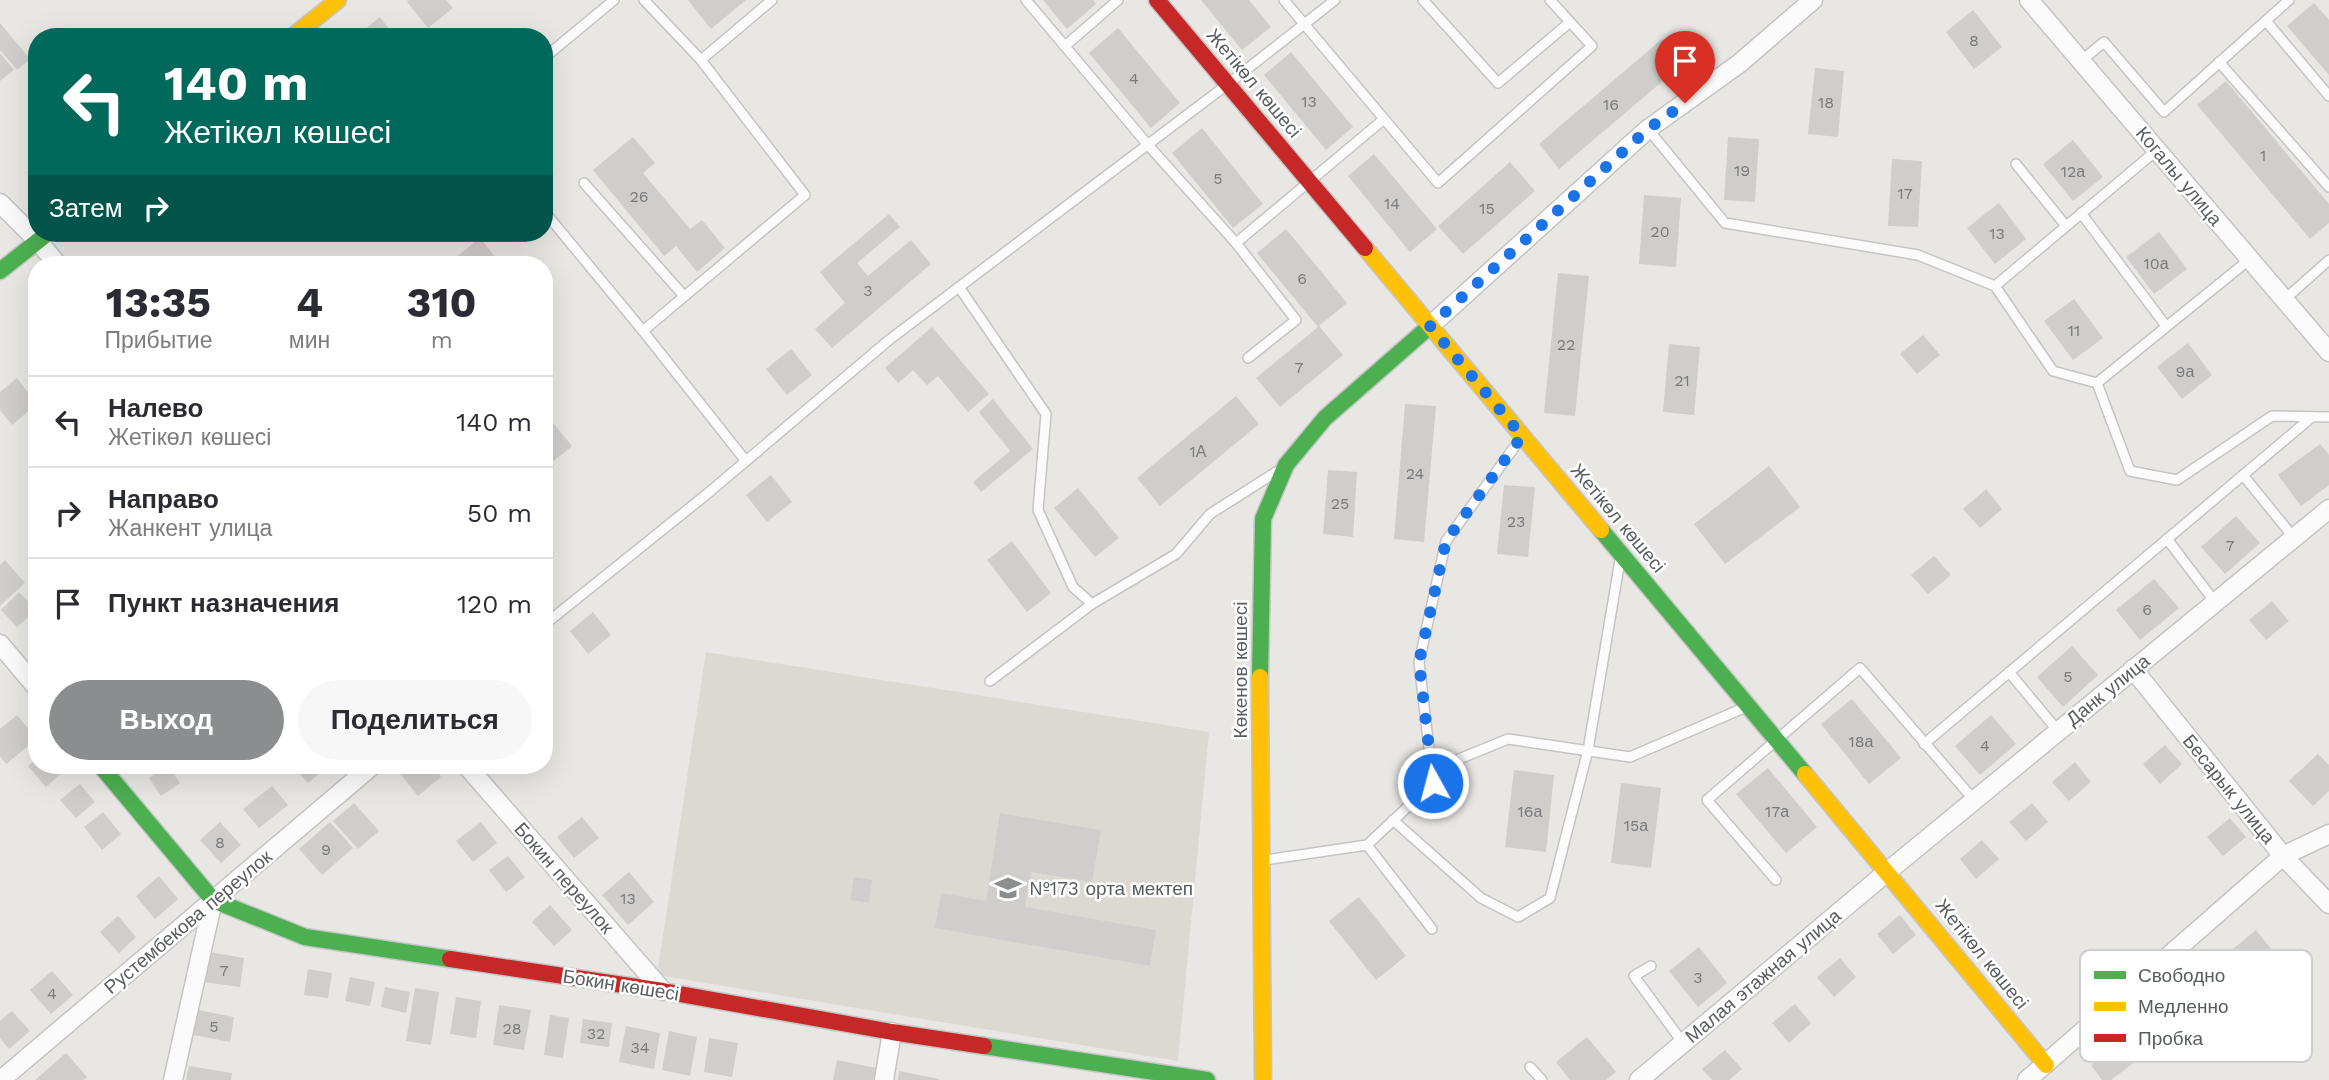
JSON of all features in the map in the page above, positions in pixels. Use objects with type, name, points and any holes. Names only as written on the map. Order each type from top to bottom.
[{"type":"street","points":[[303,28],[338,0]]},
{"type":"street","name":"Жетікөл көшесі","points":[[1157,0],[2046,1065]]},
{"type":"street","points":[[1430,326],[1648,129],[1740,63],[1813,0]]},
{"type":"street","name":"Когалы улица","points":[[2029,0],[2284,300],[2326,342]]},
{"type":"street","points":[[0,203],[28,225]]},
{"type":"street","points":[[0,271],[37,242]]},
{"type":"street","name":"Көкенов көшесі","points":[[1263,1080],[1260,629],[1263,519],[1286,465],[1325,418],[1430,326]]},
{"type":"street","name":"Данк улица","points":[[1887,872],[2329,509]]},
{"type":"street","points":[[0,644],[28,677]]},
{"type":"street","name":"Бесарык улица","points":[[2133,669],[2283,856],[2329,904]]},
{"type":"street","name":"Бокин көшесі","points":[[108,774],[213,900],[305,937],[663,991],[892,1032],[1207,1080]]},
{"type":"street","name":"Рустембекова переулок","points":[[2,1078],[362,774]]},
{"type":"street","name":"Бокин переулок","points":[[474,774],[663,991]]},
{"type":"street","points":[[2176,950],[2283,856],[2329,834]]},
{"type":"street","name":"Малая этажная улица","points":[[1639,1080],[1887,872]]},
{"type":"street","points":[[173,1080],[213,900]]},
{"type":"street","points":[[884,1080],[892,1032]]},
{"type":"street","points":[[2027,1080],[2080,1035]]},
{"type":"lane","points":[[553,51],[614,0]]},
{"type":"lane","points":[[643,0],[701,60],[805,195],[643,331]]},
{"type":"lane","points":[[701,60],[772,0]]},
{"type":"lane","points":[[1026,0],[1148,145],[1236,243],[1296,320],[1248,358]]},
{"type":"lane","points":[[1065,46],[1118,0]]},
{"type":"lane","points":[[1284,0],[1438,183],[1592,46],[1550,0]]},
{"type":"lane","points":[[553,618],[707,494],[889,340],[1335,0]]},
{"type":"lane","points":[[1423,0],[1498,83],[1570,22]]},
{"type":"lane","points":[[2081,61],[2104,42],[2164,112],[2290,0]]},
{"type":"lane","points":[[2266,21],[2329,96]]},
{"type":"lane","points":[[2219,62],[2329,187]]},
{"type":"lane","points":[[1236,243],[1384,119]]},
{"type":"lane","points":[[1648,129],[1725,223],[1918,255],[1995,286],[2053,371],[2097,383]]},
{"type":"lane","points":[[1995,286],[2157,150]]},
{"type":"lane","points":[[2016,164],[2066,226]]},
{"type":"lane","points":[[584,183],[684,296]]},
{"type":"lane","points":[[2081,213],[2166,326]]},
{"type":"lane","points":[[553,222],[745,460]]},
{"type":"lane","points":[[2097,383],[2249,259]]},
{"type":"lane","points":[[2284,300],[2329,260]]},
{"type":"lane","points":[[959,287],[1046,414],[1038,510],[1073,587],[1091,604]]},
{"type":"lane","points":[[2097,383],[2130,471],[2177,480],[2272,416],[2329,417]]},
{"type":"lane","points":[[1924,744],[2312,417]]},
{"type":"lane","points":[[1433,783],[1419,662],[1446,541],[1522,436]]},
{"type":"lane","points":[[990,681],[1091,604],[1176,554],[1210,514],[1286,465]]},
{"type":"lane","points":[[2243,475],[2294,538]]},
{"type":"lane","points":[[2167,539],[2215,602]]},
{"type":"lane","points":[[1393,820],[1480,898],[1518,917],[1550,898],[1588,750],[1621,554]]},
{"type":"lane","points":[[1776,880],[1707,800],[1775,738],[1860,668],[1974,800]]},
{"type":"lane","points":[[2009,672],[2058,731]]},
{"type":"lane","points":[[1262,861],[1367,845],[1459,759],[1508,739],[1630,757],[1748,706]]},
{"type":"lane","points":[[1367,845],[1432,929]]},
{"type":"lane","points":[[1651,966],[1634,976],[1683,1043]]},
{"type":"lane","points":[[1530,1067],[1542,1080]]},
{"type":"shaded area","points":[[706,652],[1209,732],[1178,1061],[657,975]]},
{"type":"building","points":[[446,0],[453,8],[428,28],[407,2]]},
{"type":"building","points":[[688,0],[746,0],[711,29]]},
{"type":"building","points":[[1043,0],[1093,0],[1096,4],[1067,29]]},
{"type":"building","points":[[1201,0],[1249,0],[1271,27],[1242,50]]},
{"type":"building","points":[[2314,3],[2329,20],[2329,75],[2287,26]]},
{"type":"building","points":[[1973,10],[2002,47],[1974,69],[1946,32]]},
{"type":"building","points":[[380,17],[388,28],[366,28]]},
{"type":"building","points":[[0,23],[28,57],[28,61],[17,70],[0,50]]},
{"type":"building","points":[[1118,28],[1180,103],[1151,128],[1089,53]]},
{"type":"building","points":[[1662,39],[1683,64],[1559,169],[1539,144]]},
{"type":"building","points":[[1291,52],[1353,127],[1326,150],[1264,75]]},
{"type":"building","points":[[0,53],[14,70],[0,81]]},
{"type":"building","points":[[1815,68],[1844,71],[1838,137],[1808,134]]},
{"type":"building","points":[[2226,81],[2329,204],[2329,223],[2310,239],[2197,105]]},
{"type":"building","points":[[1202,128],[1263,204],[1233,228],[1172,153]]},
{"type":"building","points":[[633,137],[655,163],[643,173],[690,229],[702,220],[725,248],[697,272],[676,246],[664,256],[593,170]]},
{"type":"building","points":[[1728,137],[1759,139],[1755,202],[1724,200]]},
{"type":"building","points":[[2073,140],[2103,177],[2073,201],[2043,164]]},
{"type":"building","points":[[1374,154],[1437,229],[1410,252],[1348,176]]},
{"type":"building","points":[[1892,159],[1922,161],[1918,227],[1888,226]]},
{"type":"building","points":[[1510,162],[1535,191],[1463,254],[1438,226]]},
{"type":"building","points":[[1644,195],[1681,198],[1676,267],[1639,264]]},
{"type":"building","points":[[1999,203],[2026,239],[1995,264],[1967,228]]},
{"type":"building","points":[[889,214],[900,227],[857,263],[868,276],[911,240],[931,264],[832,348],[815,329],[845,303],[820,272]]},
{"type":"building","points":[[1286,229],[1347,303],[1319,326],[1343,355],[1280,407],[1256,378],[1318,327],[1257,253]]},
{"type":"building","points":[[2159,232],[2187,269],[2154,294],[2126,257]]},
{"type":"building","points":[[475,242],[483,242],[495,256],[458,256]]},
{"type":"building","points":[[1558,273],[1589,276],[1575,416],[1544,413]]},
{"type":"building","points":[[2074,299],[2103,338],[2073,360],[2044,321]]},
{"type":"building","points":[[932,327],[989,394],[968,412],[938,376],[927,385],[913,370],[898,383],[885,368]]},
{"type":"building","points":[[1923,335],[1940,355],[1917,374],[1900,354]]},
{"type":"building","points":[[2188,343],[2212,375],[2182,399],[2157,367]]},
{"type":"building","points":[[1669,344],[1700,347],[1694,415],[1663,412]]},
{"type":"building","points":[[791,349],[812,375],[787,395],[766,369]]},
{"type":"building","points":[[17,378],[28,392],[28,412],[12,425],[0,410],[0,392]]},
{"type":"building","points":[[1236,396],[1259,424],[1160,506],[1137,478]]},
{"type":"building","points":[[993,399],[1033,449],[981,492],[973,482],[1010,451],[979,412]]},
{"type":"building","points":[[1405,404],[1436,406],[1424,542],[1394,539]]},
{"type":"building","points":[[553,423],[572,446],[553,462]]},
{"type":"building","points":[[2320,444],[2329,455],[2329,485],[2301,506],[2278,475]]},
{"type":"building","points":[[1769,466],[1800,507],[1725,564],[1694,524]]},
{"type":"building","points":[[1328,470],[1357,472],[1353,537],[1323,534]]},
{"type":"building","points":[[771,475],[792,502],[767,522],[746,495]]},
{"type":"building","points":[[1504,485],[1535,487],[1528,557],[1497,554]]},
{"type":"building","points":[[1078,488],[1119,538],[1095,557],[1054,508]]},
{"type":"building","points":[[1986,489],[2002,509],[1980,528],[1963,509]]},
{"type":"building","points":[[2236,516],[2260,543],[2225,574],[2201,547]]},
{"type":"building","points":[[1012,541],[1051,593],[1027,612],[987,560]]},
{"type":"building","points":[[1934,556],[1951,575],[1928,594],[1911,575]]},
{"type":"building","points":[[5,560],[25,583],[0,606],[0,565]]},
{"type":"building","points":[[2154,579],[2179,608],[2140,640],[2116,610]]},
{"type":"building","points":[[19,592],[28,602],[28,617],[17,627],[1,610]]},
{"type":"building","points":[[2272,601],[2289,621],[2266,640],[2249,620]]},
{"type":"building","points":[[593,612],[611,635],[588,654],[570,631]]},
{"type":"building","points":[[2072,646],[2098,675],[2063,707],[2037,677]]},
{"type":"building","points":[[1852,699],[1901,758],[1869,784],[1821,724]]},
{"type":"building","points":[[17,715],[28,728],[28,746],[6,764],[0,756],[0,729]]},
{"type":"building","points":[[1991,715],[2016,744],[1980,775],[1955,746]]},
{"type":"building","points":[[2165,745],[2182,764],[2160,784],[2143,764]]},
{"type":"building","points":[[2318,754],[2329,765],[2329,791],[2313,806],[2289,781]]},
{"type":"building","points":[[2075,762],[2091,782],[2069,801],[2052,782]]},
{"type":"building","points":[[1768,768],[1817,827],[1786,853],[1736,794]]},
{"type":"building","points":[[1514,770],[1554,775],[1546,852],[1505,847]]},
{"type":"building","points":[[35,774],[60,774],[46,787]]},
{"type":"building","points":[[155,774],[174,774],[180,783],[161,796],[149,778]]},
{"type":"building","points":[[300,774],[318,774],[308,783]]},
{"type":"building","points":[[400,774],[438,774],[441,777],[418,796]]},
{"type":"building","points":[[1621,783],[1661,788],[1651,868],[1611,863]]},
{"type":"building","points":[[80,784],[95,802],[76,818],[60,800]]},
{"type":"building","points":[[272,786],[288,805],[259,828],[243,809]]},
{"type":"building","points":[[354,803],[379,831],[358,849],[333,821]]},
{"type":"building","points":[[2032,803],[2048,822],[2026,841],[2009,822]]},
{"type":"building","points":[[103,812],[121,834],[102,850],[84,827]]},
{"type":"building","name":"№173 орта мектеп","points":[[1000,813],[1101,830],[1092,882],[1031,872],[1025,907],[1156,930],[1150,966],[935,928],[941,893],[986,901]]},
{"type":"building","points":[[582,817],[599,838],[574,858],[557,837]]},
{"type":"building","points":[[2230,818],[2246,837],[2223,856],[2207,837]]},
{"type":"building","points":[[220,822],[241,845],[221,863],[200,840]]},
{"type":"building","points":[[330,822],[353,848],[322,875],[299,849]]},
{"type":"building","points":[[481,822],[497,843],[473,862],[456,841]]},
{"type":"building","points":[[1982,840],[1999,859],[1976,879],[1960,859]]},
{"type":"building","points":[[508,856],[525,877],[506,892],[489,870]]},
{"type":"building","points":[[629,872],[654,902],[628,925],[602,895]]},
{"type":"building","points":[[159,876],[178,899],[155,919],[136,896]]},
{"type":"building","points":[[854,877],[872,880],[869,903],[850,900]]},
{"type":"building","points":[[1359,897],[1406,956],[1376,980],[1329,921]]},
{"type":"building","points":[[550,905],[572,930],[554,946],[532,922]]},
{"type":"building","points":[[1900,915],[1916,935],[1893,954],[1877,934]]},
{"type":"building","points":[[118,916],[136,937],[119,953],[100,932]]},
{"type":"building","points":[[2256,930],[2272,950],[2232,950]]},
{"type":"building","points":[[1699,947],[1727,983],[1698,1007],[1669,971]]},
{"type":"building","points":[[209,952],[244,958],[240,987],[204,982]]},
{"type":"building","points":[[1840,958],[1856,977],[1834,997],[1817,977]]},
{"type":"building","points":[[308,969],[332,973],[328,998],[304,995]]},
{"type":"building","points":[[52,971],[73,995],[51,1014],[30,990]]},
{"type":"building","points":[[350,977],[375,982],[370,1006],[345,1001]]},
{"type":"building","points":[[385,987],[410,992],[406,1013],[381,1007]]},
{"type":"building","points":[[415,988],[439,992],[431,1045],[406,1041]]},
{"type":"building","points":[[456,997],[481,1001],[476,1038],[450,1034]]},
{"type":"building","points":[[1795,1004],[1811,1023],[1789,1043],[1772,1023]]},
{"type":"building","points":[[499,1005],[531,1010],[524,1050],[493,1045]]},
{"type":"building","points":[[198,1010],[234,1017],[230,1042],[193,1035]]},
{"type":"building","points":[[12,1011],[30,1031],[9,1049],[0,1038],[0,1021]]},
{"type":"building","points":[[550,1015],[569,1018],[563,1058],[544,1055]]},
{"type":"building","points":[[583,1019],[612,1023],[609,1047],[580,1043]]},
{"type":"building","points":[[626,1026],[660,1033],[654,1069],[619,1062]]},
{"type":"building","points":[[669,1031],[697,1037],[690,1076],[662,1070]]},
{"type":"building","points":[[1587,1037],[1616,1072],[1606,1080],[1570,1080],[1556,1062]]},
{"type":"building","points":[[709,1038],[738,1043],[732,1077],[704,1072]]},
{"type":"building","points":[[1725,1050],[1742,1069],[1729,1080],[1712,1080],[1702,1069]]},
{"type":"building","points":[[66,1053],[87,1077],[83,1080],[35,1080]]},
{"type":"building","points":[[837,1060],[876,1068],[873,1080],[833,1080]]},
{"type":"building","points":[[2095,1062],[2135,1062],[2111,1080],[2102,1080],[2091,1065]]},
{"type":"building","points":[[189,1066],[232,1073],[231,1080],[186,1080]]},
{"type":"building","points":[[899,1071],[939,1079],[939,1080],[898,1080]]},
{"type":"traffic: fast","points":[[0,271],[37,242]]},
{"type":"traffic: fast","points":[[1260,677],[1263,519],[1286,465],[1325,418],[1430,326]]},
{"type":"traffic: fast","points":[[1601,530],[1805,774]]},
{"type":"traffic: fast","points":[[108,774],[213,900],[305,937],[450,959]]},
{"type":"traffic: fast","points":[[984,1046],[1207,1080]]},
{"type":"traffic: slow","points":[[303,28],[338,0]]},
{"type":"traffic: slow","points":[[1365,248],[1601,530]]},
{"type":"traffic: slow","points":[[1260,677],[1263,1080]]},
{"type":"traffic: slow","points":[[1805,774],[2046,1065]]},
{"type":"traffic: jam","points":[[1157,0],[1365,248]]},
{"type":"traffic: jam","points":[[450,959],[663,991],[984,1046]]},
{"type":"place","name":"№173 орта мектеп","points":[[1008,888]]},
{"type":"route","points":[[1433,783],[1419,662],[1446,541],[1522,436],[1430,326],[1648,129],[1685,103]]}]
